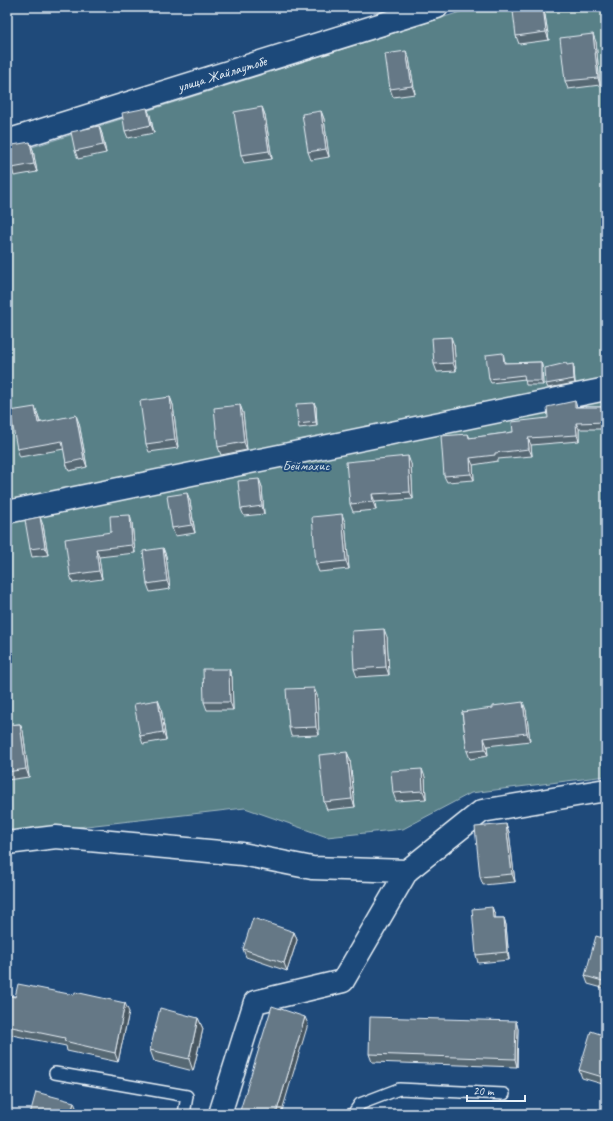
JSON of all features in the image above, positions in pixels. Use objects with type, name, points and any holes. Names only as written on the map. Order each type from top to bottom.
[{"type":"street","name":"улица Жайлаутобе","points":[[7,141],[436,7]]},
{"type":"street","points":[[7,512],[606,389]]},
{"type":"street","points":[[220,1114],[255,1002],[343,981],[407,871],[482,811],[606,790]]},
{"type":"street","points":[[7,843],[56,837],[242,854],[312,868],[407,871]]},
{"type":"lane","points":[[55,1073],[187,1096],[184,1114]]},
{"type":"lane","points":[[353,1114],[360,1104],[399,1089],[504,1094]]},
{"type":"green space","name":"Беймахис","points":[[476,7],[606,7],[606,776],[471,793],[403,829],[327,837],[245,808],[7,835],[7,155]]},
{"type":"building","points":[[543,7],[546,32],[516,36],[513,11]]},
{"type":"building","points":[[593,34],[598,78],[565,81],[560,38]]},
{"type":"building","points":[[406,51],[412,86],[390,89],[385,54]]},
{"type":"building","points":[[262,107],[269,151],[241,155],[234,112]]},
{"type":"building","points":[[147,108],[151,125],[125,131],[122,113]]},
{"type":"building","points":[[321,111],[326,149],[308,152],[302,114]]},
{"type":"building","points":[[99,126],[103,145],[75,151],[71,132]]},
{"type":"building","points":[[30,142],[34,164],[12,168],[7,146]]},
{"type":"building","points":[[451,337],[453,363],[434,364],[432,338]]},
{"type":"building","points":[[503,353],[504,363],[541,362],[541,381],[525,381],[524,375],[489,379],[486,355]]},
{"type":"building","points":[[566,363],[567,365],[573,364],[574,379],[546,384],[545,368]]},
{"type":"building","points":[[170,397],[175,440],[146,444],[140,401]]},
{"type":"building","points":[[575,401],[575,407],[606,407],[606,422],[576,423],[577,435],[528,438],[529,449],[470,458],[471,474],[444,476],[441,436],[468,434],[469,438],[513,432],[512,422],[548,418],[547,407]]},
{"type":"building","points":[[314,403],[316,422],[298,424],[296,404]]},
{"type":"building","points":[[240,405],[244,442],[218,447],[214,408]]},
{"type":"building","points":[[35,407],[38,423],[76,415],[84,459],[66,463],[62,441],[17,449],[10,411]]},
{"type":"building","points":[[408,456],[410,492],[372,494],[373,502],[350,504],[346,462]]},
{"type":"building","points":[[259,479],[262,506],[241,509],[238,481]]},
{"type":"building","points":[[187,493],[192,525],[172,528],[167,496]]},
{"type":"building","points":[[342,514],[346,561],[316,564],[312,517]]},
{"type":"building","points":[[130,515],[132,545],[96,549],[99,571],[70,575],[65,539],[111,532],[110,516]]},
{"type":"building","points":[[40,517],[45,547],[30,549],[25,520]]},
{"type":"building","points":[[163,548],[167,581],[147,584],[143,551]]},
{"type":"building","points":[[384,629],[386,667],[354,669],[352,631]]},
{"type":"building","points":[[203,669],[229,669],[230,702],[204,702]]},
{"type":"building","points":[[314,688],[316,727],[289,728],[286,689]]},
{"type":"building","points":[[158,700],[163,732],[140,736],[134,704]]},
{"type":"building","points":[[523,702],[527,733],[484,738],[485,749],[467,751],[462,712]]},
{"type":"building","points":[[20,724],[26,769],[7,772],[7,725]]},
{"type":"building","points":[[347,752],[352,799],[324,802],[319,755]]},
{"type":"building","points":[[422,769],[423,791],[393,793],[391,771]]},
{"type":"building","points":[[506,824],[512,874],[480,877],[475,827]]},
{"type":"building","points":[[492,907],[493,918],[504,918],[507,952],[476,955],[472,909]]},
{"type":"building","points":[[253,918],[294,932],[284,963],[243,949]]},
{"type":"building","points":[[596,936],[606,939],[606,982],[585,976]]},
{"type":"building","points":[[18,984],[74,995],[75,992],[125,1003],[115,1053],[64,1041],[65,1038],[7,1026],[7,995],[15,997]]},
{"type":"building","points":[[272,1006],[305,1017],[276,1114],[239,1114]]},
{"type":"building","points":[[160,1008],[198,1018],[189,1059],[150,1050]]},
{"type":"building","points":[[370,1017],[516,1021],[515,1059],[369,1054]]},
{"type":"building","points":[[591,1031],[606,1036],[606,1078],[579,1070]]},
{"type":"building","points":[[36,1092],[74,1102],[71,1114],[30,1114]]}]
